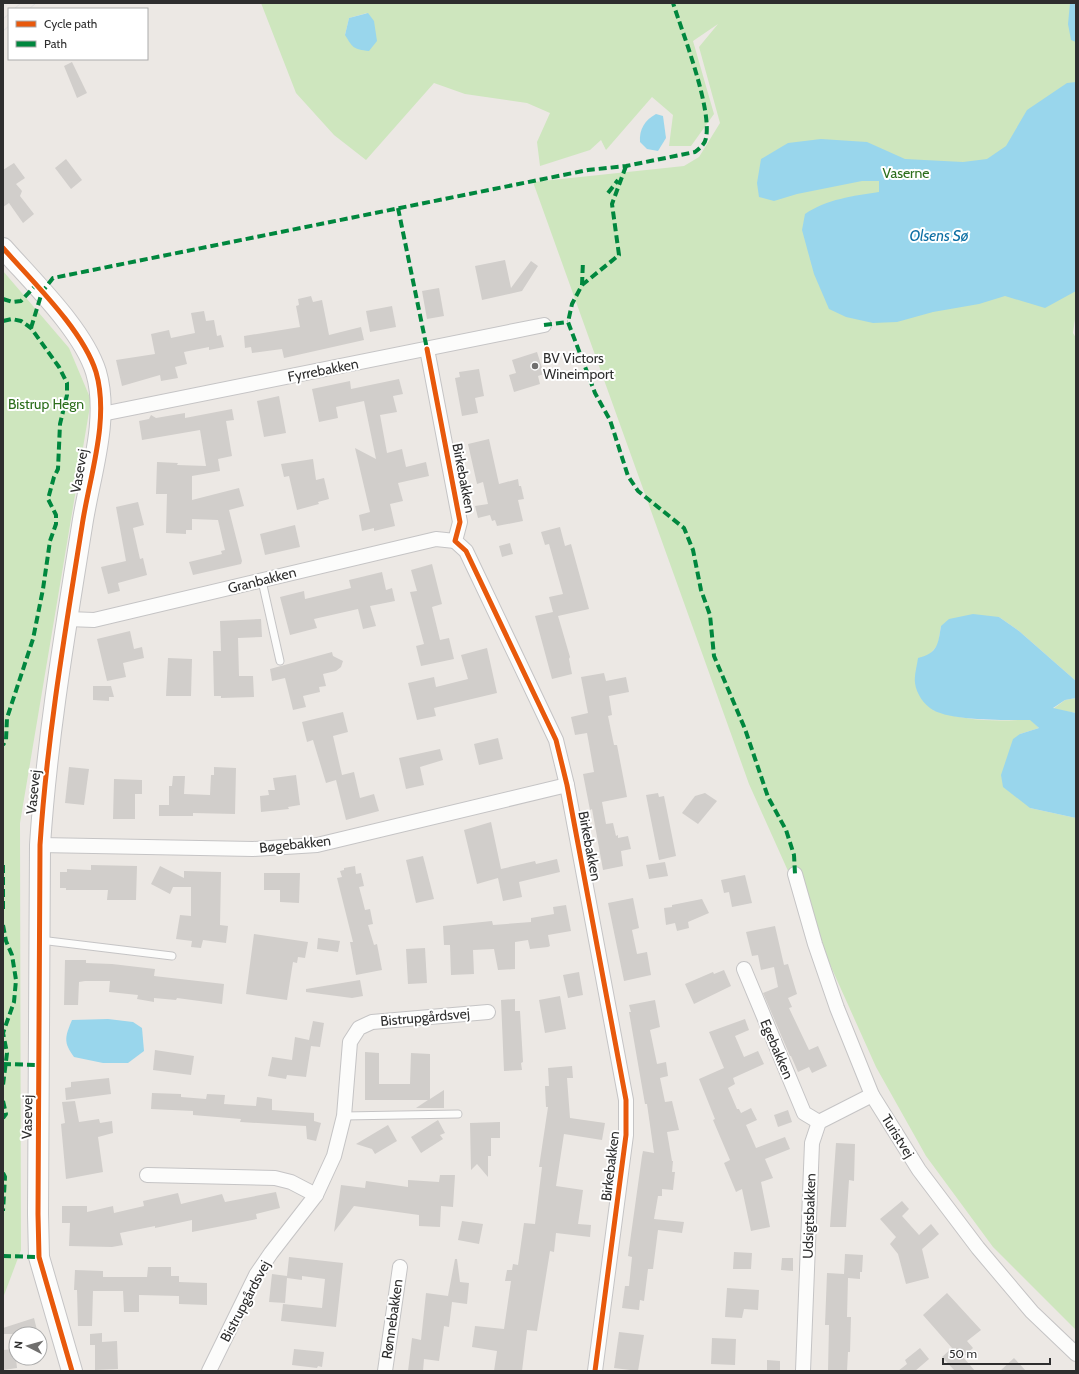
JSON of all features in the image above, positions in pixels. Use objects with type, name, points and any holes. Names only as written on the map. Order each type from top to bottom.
[{"type":"street","name":"Vasevej","points":[[3,248],[42,292],[82,343],[96,371],[100,390],[102,414],[84,513],[68,619],[44,790],[40,845],[39,1256],[72,1371]]},
{"type":"street","name":"Fyrrebakken","points":[[102,414],[544,325]]},
{"type":"street","name":"Birkebakken","points":[[427,349],[460,522],[455,541],[466,551],[556,740],[567,785],[626,1100],[626,1135],[595,1371]]},
{"type":"street","name":"Granbakken","points":[[68,619],[94,620],[436,539],[455,541]]},
{"type":"street","name":"Bøgebakken","points":[[40,845],[253,849],[317,845],[567,785]]},
{"type":"street","name":"Turistvej","points":[[795,874],[813,937],[837,1008],[872,1095],[919,1170],[978,1248],[1032,1312],[1076,1354]]},
{"type":"street","name":"Egebakken","points":[[744,969],[804,1113],[819,1122]]},
{"type":"street","name":"Bistrupgårdsvej","points":[[209,1371],[256,1275],[316,1195],[334,1156],[344,1116],[350,1042],[359,1028],[372,1022],[488,1012]]},
{"type":"street","points":[[819,1122],[872,1095]]},
{"type":"street","name":"Udsigtsbakken","points":[[803,1371],[812,1143],[819,1122]]},
{"type":"street","points":[[148,1175],[275,1178],[291,1182],[316,1195]]},
{"type":"street","name":"Rønnebakken","points":[[385,1371],[400,1267]]},
{"type":"lane","points":[[262,580],[280,661]]},
{"type":"lane","points":[[40,940],[172,956]]},
{"type":"lane","points":[[344,1116],[458,1114]]},
{"type":"green space","name":"Vaserne","points":[[261,3],[1076,3],[1076,312],[1073,333],[1076,338],[1076,681],[1019,631],[999,617],[941,626],[938,645],[928,656],[933,710],[945,714],[981,720],[1030,719],[1039,728],[1020,734],[1030,808],[1076,818],[1076,1330],[993,1247],[926,1156],[876,1067],[749,784],[533,182],[684,166],[699,157],[720,123],[699,47],[718,24],[693,41],[714,114],[691,146],[669,146],[673,115],[652,97],[606,150],[601,140],[590,150],[540,166],[537,142],[550,113],[527,103],[465,94],[434,83],[366,160],[334,135],[296,93]],"holes":[[[367,13],[345,35],[349,18]]]},
{"type":"green space","name":"Bistrup Hegn","points":[[3,271],[69,348],[91,400],[20,823],[21,1250],[3,1298]]},
{"type":"green space","points":[[1076,698],[1076,713],[1053,709],[1065,700]]},
{"type":"water","points":[[1070,3],[1076,3],[1076,42],[1071,40],[1068,24]]},
{"type":"water","points":[[368,13],[374,21],[377,41],[369,51],[354,47],[345,35],[349,18]]},
{"type":"water","name":"Olsens Sø","points":[[1076,82],[1076,291],[1045,308],[1005,296],[979,304],[933,312],[897,322],[873,323],[846,317],[829,309],[814,274],[802,230],[805,214],[831,202],[879,192],[879,181],[862,181],[797,194],[774,201],[759,197],[757,183],[761,159],[788,143],[821,139],[867,142],[905,159],[963,162],[987,159],[1006,146],[1027,110],[1067,83]]},
{"type":"water","points":[[656,114],[663,116],[666,138],[658,151],[647,149],[640,142],[644,125]]},
{"type":"water","points":[[973,614],[999,617],[1019,631],[1076,681],[1076,698],[1065,700],[1053,708],[1076,713],[1076,818],[1030,808],[1003,787],[1001,775],[1013,739],[1020,734],[1039,728],[1030,720],[980,719],[942,714],[933,710],[919,695],[915,680],[918,658],[930,653],[936,647],[941,626],[949,619]]},
{"type":"water","points":[[108,1019],[133,1022],[142,1028],[144,1051],[128,1063],[103,1063],[74,1057],[70,1052],[66,1039],[72,1020]]},
{"type":"building","points":[[72,62],[87,93],[77,98],[64,66]]},
{"type":"building","points":[[66,159],[82,180],[71,189],[55,168]]},
{"type":"building","points":[[14,163],[25,178],[16,184],[22,191],[20,196],[34,214],[23,223],[9,203],[3,207],[3,170]]},
{"type":"building","points":[[505,260],[511,288],[531,261],[538,266],[522,291],[482,300],[475,266]]},
{"type":"building","points":[[439,288],[444,316],[427,319],[422,291]]},
{"type":"building","points":[[311,296],[313,302],[322,300],[329,335],[361,327],[364,340],[284,358],[282,349],[252,353],[251,347],[245,348],[244,336],[300,327],[296,306],[299,305],[298,299]]},
{"type":"building","points":[[392,306],[396,327],[370,332],[366,311]]},
{"type":"building","points":[[204,311],[206,321],[214,320],[217,336],[221,335],[224,347],[209,350],[209,347],[184,352],[187,364],[175,367],[178,378],[161,381],[160,375],[122,386],[116,360],[155,354],[151,334],[169,330],[171,338],[195,333],[191,313]]},
{"type":"building","points":[[537,352],[544,374],[538,376],[540,384],[514,392],[509,375],[516,373],[512,360]]},
{"type":"building","points":[[479,369],[484,396],[475,398],[478,413],[462,416],[455,378],[460,377],[459,372]]},
{"type":"building","points":[[399,379],[403,394],[393,396],[397,412],[380,415],[387,453],[402,449],[406,467],[426,462],[429,476],[398,483],[403,501],[390,504],[395,526],[374,531],[374,528],[362,531],[359,515],[370,512],[355,448],[376,459],[364,401],[336,407],[338,418],[319,422],[312,389],[350,381],[351,389]]},
{"type":"building","points":[[279,396],[286,433],[264,437],[257,401]]},
{"type":"building","points":[[232,409],[234,420],[226,421],[232,456],[218,459],[220,471],[192,476],[192,500],[239,488],[244,506],[229,510],[242,561],[241,564],[193,575],[189,562],[222,554],[221,551],[225,550],[218,520],[192,519],[192,530],[186,530],[186,534],[166,533],[167,494],[156,494],[157,462],[178,463],[177,465],[206,466],[200,430],[142,440],[139,421],[149,419],[151,415],[156,418],[185,413],[185,418]]},
{"type":"building","points":[[489,439],[499,484],[518,479],[519,486],[521,486],[524,499],[518,500],[523,521],[497,526],[495,520],[492,521],[490,515],[478,518],[475,506],[488,504],[483,482],[477,484],[468,444]]},
{"type":"building","points":[[313,459],[316,480],[324,478],[329,499],[318,502],[319,504],[297,510],[289,476],[284,477],[281,464]]},
{"type":"building","points":[[138,502],[144,525],[133,528],[140,559],[143,558],[147,575],[118,583],[120,591],[108,594],[101,567],[126,561],[116,507]]},
{"type":"building","points":[[295,525],[300,547],[265,555],[260,534]]},
{"type":"building","points":[[560,527],[565,546],[571,544],[589,609],[558,616],[570,657],[569,659],[572,674],[552,679],[535,616],[553,612],[549,597],[563,594],[549,544],[545,545],[541,532]]},
{"type":"building","points":[[510,543],[513,554],[502,557],[499,546]]},
{"type":"building","points":[[432,564],[442,604],[432,607],[440,640],[449,638],[454,659],[421,666],[416,646],[424,644],[410,592],[417,591],[411,570]]},
{"type":"building","points":[[382,572],[386,590],[392,588],[395,601],[370,606],[376,626],[363,629],[358,609],[314,619],[317,628],[290,635],[280,597],[304,591],[305,599],[351,588],[349,580]]},
{"type":"building","points":[[261,619],[262,637],[238,638],[239,676],[253,676],[254,697],[221,698],[221,696],[214,696],[213,651],[221,651],[220,621]]},
{"type":"building","points":[[130,631],[134,649],[142,647],[144,658],[123,663],[126,677],[107,681],[97,639]]},
{"type":"building","points":[[487,648],[497,693],[434,708],[436,716],[417,720],[408,683],[434,677],[436,687],[468,679],[461,655]]},
{"type":"building","points":[[332,652],[333,656],[343,661],[341,667],[336,671],[323,674],[326,686],[319,687],[320,692],[303,696],[306,707],[293,710],[285,678],[272,681],[270,669]]},
{"type":"building","points":[[168,658],[192,659],[191,696],[166,696]]},
{"type":"building","points":[[604,673],[606,681],[626,677],[629,692],[609,696],[612,715],[608,716],[614,745],[617,745],[627,797],[602,802],[606,824],[613,823],[616,836],[618,835],[618,838],[628,836],[631,849],[621,851],[623,866],[603,870],[592,809],[590,810],[583,774],[594,772],[587,733],[575,735],[571,717],[588,713],[581,677]]},
{"type":"building","points":[[93,686],[111,686],[114,697],[109,697],[109,701],[93,700]]},
{"type":"building","points":[[343,712],[348,732],[333,736],[342,775],[354,772],[360,798],[374,794],[379,811],[346,820],[336,780],[326,783],[313,740],[307,742],[302,722]]},
{"type":"building","points":[[498,738],[503,759],[479,765],[474,744]]},
{"type":"building","points":[[440,749],[443,760],[420,767],[424,785],[406,789],[399,758]]},
{"type":"building","points":[[69,767],[89,769],[84,805],[65,803]]},
{"type":"building","points":[[214,767],[236,768],[235,814],[193,813],[193,816],[159,816],[159,805],[169,805],[169,786],[172,786],[173,776],[185,776],[184,794],[210,795],[211,775],[214,775]]},
{"type":"building","points":[[296,775],[300,805],[288,807],[289,809],[261,812],[260,796],[269,795],[268,790],[275,790],[273,778]]},
{"type":"building","points":[[114,779],[142,780],[142,794],[135,794],[135,819],[113,819]]},
{"type":"building","points":[[658,793],[659,797],[664,796],[676,856],[659,860],[646,795]]},
{"type":"building","points":[[705,793],[717,801],[698,824],[682,813],[695,796]]},
{"type":"building","points":[[491,822],[501,869],[535,861],[536,864],[557,859],[560,872],[519,882],[522,897],[503,901],[498,878],[477,884],[464,830]]},
{"type":"building","points":[[423,856],[434,899],[416,903],[406,860]]},
{"type":"building","points":[[665,862],[668,876],[649,879],[646,865]]},
{"type":"building","points":[[91,865],[137,866],[136,900],[107,900],[108,890],[66,890],[66,888],[60,888],[60,872],[67,872],[67,869],[91,870]]},
{"type":"building","points":[[160,866],[184,878],[184,871],[221,872],[220,925],[228,926],[226,943],[203,940],[201,948],[191,947],[192,941],[176,939],[180,915],[191,916],[191,887],[173,887],[170,894],[151,884]]},
{"type":"building","points":[[355,866],[356,874],[361,873],[364,886],[359,887],[365,910],[370,909],[373,924],[368,925],[374,945],[377,944],[382,970],[356,975],[350,942],[353,942],[337,878],[342,877],[340,871],[344,870],[344,868]]},
{"type":"building","points":[[264,873],[300,873],[299,903],[280,902],[280,890],[264,890]]},
{"type":"building","points":[[745,875],[752,903],[732,907],[729,892],[724,893],[721,880]]},
{"type":"building","points":[[633,898],[639,928],[632,930],[637,954],[647,952],[651,975],[624,981],[608,903]]},
{"type":"building","points":[[702,899],[709,913],[688,922],[689,928],[677,931],[675,923],[666,925],[664,908]]},
{"type":"building","points":[[566,905],[571,931],[548,935],[550,946],[548,947],[530,949],[528,940],[515,942],[515,969],[498,970],[494,949],[473,950],[474,974],[451,975],[450,945],[444,945],[443,926],[492,921],[493,925],[531,922],[531,918],[554,914],[553,907]]},
{"type":"building","points":[[775,926],[784,965],[788,964],[797,994],[788,998],[792,1007],[789,1008],[809,1050],[818,1046],[827,1066],[812,1073],[809,1067],[798,1072],[763,993],[778,987],[774,967],[761,970],[758,955],[752,956],[746,932]]},
{"type":"building","points":[[254,934],[308,942],[305,958],[298,957],[297,963],[293,962],[287,1000],[246,994]]},
{"type":"building","points":[[318,938],[340,941],[338,952],[317,949]]},
{"type":"building","points":[[425,948],[427,983],[408,984],[406,949]]},
{"type":"building","points":[[65,960],[86,960],[86,963],[112,964],[155,969],[154,976],[224,984],[222,1004],[177,998],[176,1000],[154,998],[154,1002],[137,999],[138,995],[109,992],[110,981],[85,981],[79,982],[78,1005],[64,1005]]},
{"type":"building","points":[[724,970],[731,986],[694,1004],[685,984],[713,972],[714,974]]},
{"type":"building","points":[[579,972],[583,995],[568,998],[563,975]]},
{"type":"building","points":[[360,980],[363,996],[352,998],[306,992],[306,989]]},
{"type":"building","points":[[560,996],[566,1029],[545,1033],[539,1000]]},
{"type":"building","points":[[515,999],[515,1011],[520,1011],[523,1062],[521,1063],[522,1070],[504,1071],[501,1000]]},
{"type":"building","points":[[655,1000],[660,1027],[650,1030],[657,1064],[666,1062],[668,1076],[660,1078],[665,1102],[672,1101],[679,1130],[667,1132],[673,1161],[672,1172],[675,1172],[673,1190],[662,1189],[662,1196],[658,1196],[654,1219],[684,1222],[682,1233],[658,1230],[653,1269],[648,1269],[644,1301],[640,1300],[639,1310],[622,1308],[625,1286],[629,1286],[632,1257],[628,1256],[643,1151],[654,1153],[647,1104],[645,1104],[629,1005]]},
{"type":"building","points":[[745,1019],[749,1030],[735,1036],[744,1057],[758,1051],[764,1064],[733,1078],[735,1084],[728,1088],[737,1109],[739,1109],[741,1113],[751,1108],[757,1120],[746,1125],[756,1148],[785,1137],[790,1149],[765,1159],[773,1178],[761,1182],[770,1227],[751,1231],[742,1189],[736,1192],[724,1163],[730,1160],[713,1120],[715,1119],[699,1079],[724,1068],[709,1032]]},
{"type":"building","points":[[313,1021],[324,1023],[320,1047],[311,1046],[306,1077],[287,1075],[286,1079],[268,1076],[272,1057],[292,1060],[295,1037],[309,1040]]},
{"type":"building","points":[[155,1050],[194,1056],[191,1075],[153,1070]]},
{"type":"building","points":[[365,1052],[379,1053],[379,1084],[410,1084],[411,1053],[430,1054],[430,1099],[444,1090],[444,1108],[416,1108],[428,1100],[365,1100]]},
{"type":"building","points":[[572,1066],[573,1078],[567,1078],[570,1118],[605,1123],[602,1140],[564,1134],[556,1186],[583,1190],[578,1224],[591,1225],[590,1237],[556,1233],[554,1252],[550,1251],[537,1331],[527,1330],[522,1371],[494,1371],[497,1351],[472,1347],[475,1326],[504,1329],[511,1281],[505,1281],[507,1270],[512,1270],[513,1264],[518,1265],[524,1223],[535,1224],[542,1167],[539,1167],[548,1107],[546,1107],[545,1086],[549,1086],[548,1068]]},
{"type":"building","points":[[109,1078],[111,1094],[66,1100],[65,1088],[71,1087],[71,1082]]},
{"type":"building","points":[[152,1093],[181,1094],[181,1097],[206,1099],[207,1094],[225,1095],[224,1104],[256,1106],[257,1097],[272,1099],[272,1110],[314,1113],[314,1121],[321,1123],[316,1141],[307,1139],[306,1126],[240,1122],[241,1119],[193,1115],[193,1111],[151,1109]]},
{"type":"building","points":[[75,1101],[79,1122],[99,1119],[100,1123],[112,1121],[113,1133],[98,1137],[103,1172],[66,1179],[61,1124],[65,1123],[62,1102]]},
{"type":"building","points":[[788,1110],[792,1122],[778,1127],[774,1115]]},
{"type":"building","points":[[438,1120],[445,1133],[440,1135],[443,1139],[421,1153],[411,1137]]},
{"type":"building","points":[[500,1122],[500,1138],[491,1138],[491,1156],[488,1156],[488,1177],[477,1164],[471,1170],[470,1123]]},
{"type":"building","points":[[388,1125],[397,1141],[375,1154],[372,1149],[356,1144]]},
{"type":"building","points":[[836,1143],[855,1144],[854,1181],[849,1180],[846,1227],[830,1227]]},
{"type":"building","points":[[440,1175],[455,1175],[453,1207],[441,1206],[440,1227],[419,1226],[419,1215],[354,1206],[334,1232],[341,1185],[365,1188],[366,1181],[408,1187],[408,1180],[439,1182]]},
{"type":"building","points":[[276,1192],[280,1208],[256,1214],[257,1219],[192,1232],[192,1220],[155,1228],[155,1226],[120,1233],[123,1245],[112,1247],[69,1246],[70,1223],[62,1223],[62,1206],[87,1206],[87,1212],[113,1206],[114,1213],[144,1206],[143,1201],[178,1193],[181,1204],[222,1194],[225,1202]]},
{"type":"building","points":[[902,1201],[909,1209],[902,1216],[919,1235],[931,1224],[939,1234],[922,1249],[929,1278],[906,1284],[898,1254],[890,1244],[896,1237],[880,1219]]},
{"type":"building","points":[[462,1221],[483,1224],[479,1244],[458,1240]]},
{"type":"building","points":[[734,1252],[752,1253],[751,1269],[733,1269]]},
{"type":"building","points":[[845,1254],[863,1255],[862,1272],[860,1272],[860,1279],[848,1278],[847,1317],[851,1317],[850,1352],[848,1352],[847,1371],[828,1371],[829,1325],[825,1325],[827,1273],[844,1274]]},
{"type":"building","points":[[289,1257],[343,1263],[336,1327],[281,1321],[283,1304],[322,1308],[325,1279],[302,1276],[302,1280],[287,1278],[285,1303],[269,1302],[272,1274],[287,1276]]},
{"type":"building","points":[[782,1258],[793,1258],[793,1271],[781,1270]]},
{"type":"building","points":[[455,1259],[457,1259],[460,1282],[469,1283],[467,1304],[452,1302],[449,1327],[444,1326],[439,1361],[424,1359],[423,1371],[408,1371],[412,1338],[421,1340],[426,1293],[448,1296]]},
{"type":"building","points":[[148,1267],[171,1267],[171,1276],[179,1276],[179,1282],[207,1283],[207,1305],[179,1304],[179,1296],[139,1295],[139,1312],[124,1312],[123,1291],[93,1291],[92,1326],[78,1326],[77,1290],[74,1290],[75,1270],[103,1271],[103,1277],[147,1277]]},
{"type":"building","points":[[727,1288],[759,1290],[758,1310],[744,1309],[742,1318],[725,1317]]},
{"type":"building","points":[[947,1293],[981,1330],[967,1341],[973,1348],[963,1357],[975,1371],[955,1371],[942,1357],[952,1348],[923,1315]]},
{"type":"building","points":[[34,1318],[36,1326],[9,1326]]},
{"type":"building","points":[[8,1326],[8,1334],[3,1334],[3,1328]]},
{"type":"building","points":[[619,1332],[644,1335],[638,1371],[614,1368]]},
{"type":"building","points":[[102,1333],[102,1342],[117,1341],[118,1369],[95,1370],[95,1345],[90,1345],[90,1334]]},
{"type":"building","points":[[712,1338],[736,1339],[735,1365],[711,1364]]},
{"type":"building","points":[[920,1348],[929,1359],[915,1371],[898,1371],[907,1364],[905,1360]]},
{"type":"building","points":[[294,1349],[324,1352],[322,1367],[318,1366],[317,1368],[292,1365]]},
{"type":"building","points":[[3,1350],[8,1350],[8,1366],[17,1366],[17,1368],[3,1370]]},
{"type":"building","points":[[1014,1358],[1026,1371],[1000,1371]]},
{"type":"building","points":[[767,1360],[780,1361],[780,1371],[767,1371]]},
{"type":"tram line","points":[[15,8],[21,3]]},
{"type":"tram line","points":[[30,8],[36,3]]},
{"type":"tram line","points":[[3,19],[8,15]]},
{"type":"tram line","points":[[3,31],[8,27]]},
{"type":"marked path","points":[[31,328],[42,292],[53,278],[588,170],[626,166],[695,152],[703,144],[706,138],[707,125],[705,109],[696,71],[673,3]]},
{"type":"marked path","points":[[626,166],[612,204],[619,255],[582,285],[572,304],[568,322],[595,393],[610,420],[628,476],[638,491],[684,528],[693,550],[701,590],[710,615],[714,656],[745,729],[768,797],[786,830],[794,855],[795,874]]},
{"type":"marked path","points":[[608,193],[618,180]]},
{"type":"marked path","points":[[398,208],[427,349]]},
{"type":"marked path","points":[[582,285],[583,261]]},
{"type":"marked path","points":[[3,299],[13,302],[21,301],[36,285]]},
{"type":"marked path","points":[[3,321],[12,319],[21,321],[31,328],[59,367],[67,383],[67,395],[60,424],[58,469],[54,477],[48,499],[56,515],[56,524],[50,541],[43,589],[33,639],[7,718],[6,740],[3,745]]},
{"type":"marked path","points":[[544,325],[568,322]]},
{"type":"marked path","points":[[3,865],[3,913]]},
{"type":"marked path","points":[[3,925],[6,941],[12,955],[16,980],[14,1002],[3,1033],[7,1053],[3,1085]]},
{"type":"marked path","points":[[3,1064],[39,1065]]},
{"type":"marked path","points":[[3,1101],[6,1114],[3,1118]]},
{"type":"marked path","points":[[3,1173],[5,1177],[3,1211]]},
{"type":"marked path","points":[[3,1256],[39,1257]]},
{"type":"cycle path","points":[[3,248],[69,323],[89,356],[96,372],[100,390],[100,429],[85,508],[57,685],[47,765],[40,845],[39,1257],[72,1371]]},
{"type":"cycle path","points":[[427,349],[460,522],[455,541],[466,551],[556,740],[567,785],[626,1100],[626,1135],[595,1371]]},
{"type":"place","name":"BV Victors Wineimport","points":[[535,366]]}]
